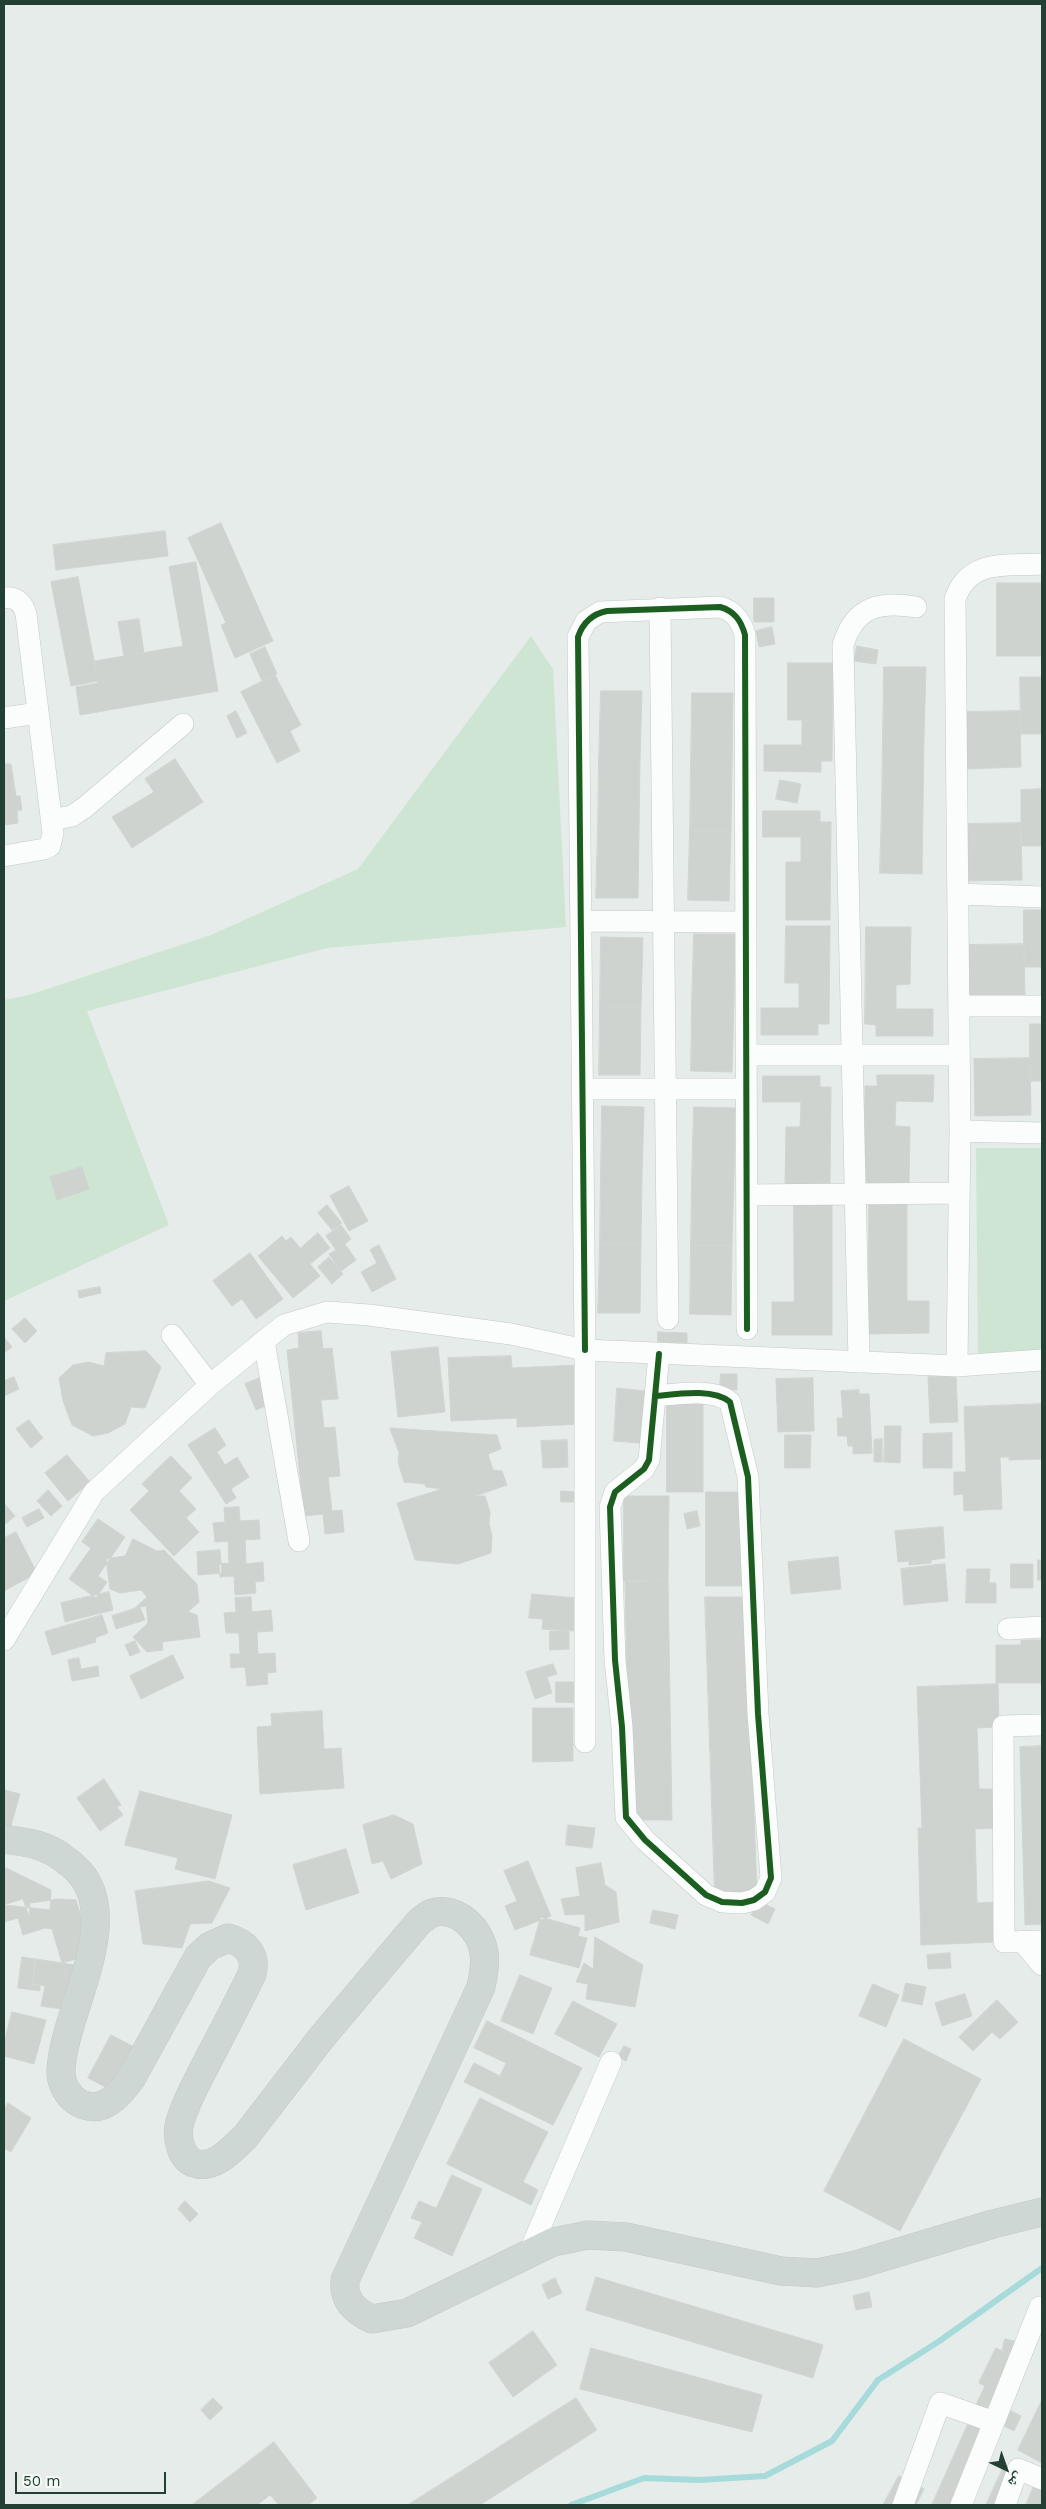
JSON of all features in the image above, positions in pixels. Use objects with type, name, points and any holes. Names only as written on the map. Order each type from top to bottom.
[{"type":"main road","points":[[4,1840],[39,1845],[58,1854],[76,1866],[87,1880],[94,1898],[97,1915],[92,1947],[63,2051],[61,2072],[64,2088],[77,2102],[95,2106],[103,2105],[120,2093],[131,2079],[191,1968],[198,1957],[210,1946],[220,1939],[228,1938],[236,1940],[250,1951],[254,1966],[252,1974],[191,2093],[180,2122],[180,2144],[188,2160],[194,2164],[212,2163],[222,2158],[245,2137],[322,2037],[419,1922],[431,1914],[442,1912],[457,1915],[468,1923],[479,1936],[484,1952],[485,1969],[481,1988],[349,2267],[344,2291],[354,2309],[372,2319],[384,2319],[407,2313],[553,2242],[588,2235],[626,2237],[741,2264],[781,2271],[817,2273],[856,2266],[993,2224],[1042,2212]]},
{"type":"street","points":[[957,1366],[960,1055],[955,599],[963,582],[977,571],[995,566],[1042,564]]},
{"type":"street","points":[[4,598],[8,597],[20,602],[26,614],[53,833],[50,846],[40,850],[4,856]]},
{"type":"street","points":[[859,1362],[843,645],[850,626],[864,612],[873,607],[892,603],[916,607]]},
{"type":"street","points":[[585,1742],[585,1350],[578,637],[586,621],[600,612],[720,607],[734,614],[743,627],[745,634],[747,1329]]},
{"type":"street","points":[[660,608],[668,1319]]},
{"type":"street","points":[[4,718],[38,713]]},
{"type":"street","points":[[51,820],[72,816],[84,808],[183,724]]},
{"type":"street","points":[[958,894],[1042,897]]},
{"type":"street","points":[[581,921],[746,922]]},
{"type":"street","points":[[959,1006],[1042,1006]]},
{"type":"street","points":[[746,1054],[960,1055]]},
{"type":"street","points":[[582,1089],[746,1089]]},
{"type":"street","points":[[960,1131],[1042,1132]]},
{"type":"street","points":[[747,1195],[959,1193]]},
{"type":"street","points":[[4,1638],[94,1492],[210,1386],[284,1325],[327,1312],[369,1315],[511,1334],[585,1350],[957,1366],[1042,1360]]},
{"type":"street","points":[[172,1335],[210,1386]]},
{"type":"street","points":[[264,1341],[299,1540]]},
{"type":"street","points":[[656,1396],[706,1395],[730,1402],[748,1477],[758,1714],[771,1878],[765,1892],[754,1900],[742,1903],[722,1902],[706,1895],[645,1840],[626,1817],[622,1726],[615,1660],[610,1507],[615,1492],[644,1469],[649,1460],[656,1396],[658,1354]]},
{"type":"street","points":[[1008,1629],[1042,1627]]},
{"type":"street","points":[[1042,1725],[1003,1726],[1004,1942],[1032,1941],[1042,1965]]},
{"type":"street","points":[[528,2255],[611,2062]]},
{"type":"street","points":[[961,2505],[1040,2307]]},
{"type":"street","points":[[903,2505],[940,2403],[994,2422]]},
{"type":"street","points":[[1005,2505],[1018,2469],[1042,2479]]},
{"type":"green space","points":[[531,636],[553,669],[566,927],[327,948],[87,1011],[169,1225],[4,1301],[4,1000],[29,995],[211,935],[358,869]]},
{"type":"green space","points":[[976,1148],[1042,1148],[1042,1351],[978,1354]]},
{"type":"building","points":[[221,523],[273,641],[235,658],[221,625],[226,623],[188,538]]},
{"type":"building","points":[[165,531],[168,556],[56,570],[53,545]]},
{"type":"building","points":[[196,562],[218,691],[80,715],[76,687],[98,683],[95,661],[183,646],[169,567]]},
{"type":"building","points":[[78,577],[98,681],[71,686],[51,582]]},
{"type":"building","points":[[997,583],[1042,583],[1042,656],[997,656]]},
{"type":"building","points":[[754,598],[774,598],[774,622],[754,622]]},
{"type":"building","points":[[139,619],[144,653],[124,656],[118,622]]},
{"type":"building","points":[[772,627],[775,644],[759,647],[756,631]]},
{"type":"building","points":[[857,646],[878,650],[876,664],[854,661]]},
{"type":"building","points":[[265,647],[277,674],[262,681],[250,654]]},
{"type":"building","points":[[788,663],[833,663],[832,761],[821,761],[821,772],[764,771],[764,745],[802,745],[802,720],[788,720]]},
{"type":"building","points":[[884,667],[926,667],[924,736],[883,735]]},
{"type":"building","points":[[275,675],[301,725],[290,731],[300,751],[277,763],[241,692]]},
{"type":"building","points":[[1020,677],[1042,677],[1042,734],[1021,734]]},
{"type":"building","points":[[601,691],[642,691],[640,760],[599,759]]},
{"type":"building","points":[[692,693],[733,693],[732,762],[691,761]]},
{"type":"building","points":[[236,711],[247,733],[237,738],[227,716]]},
{"type":"building","points":[[1020,711],[1021,767],[966,769],[964,712]]},
{"type":"building","points":[[883,735],[924,736],[923,805],[882,804]]},
{"type":"building","points":[[175,759],[203,802],[132,848],[112,817],[154,792],[145,779]]},
{"type":"building","points":[[599,759],[640,760],[639,829],[598,828]]},
{"type":"building","points":[[691,761],[732,762],[731,831],[690,831]]},
{"type":"building","points":[[4,764],[11,764],[16,796],[20,796],[22,810],[17,811],[18,823],[4,825]]},
{"type":"building","points":[[780,780],[801,784],[797,803],[776,799]]},
{"type":"building","points":[[1042,789],[1042,846],[1021,846],[1021,790]]},
{"type":"building","points":[[882,804],[923,805],[922,874],[880,873]]},
{"type":"building","points":[[763,811],[820,811],[820,822],[831,822],[830,920],[786,920],[786,862],[801,862],[801,837],[763,837]]},
{"type":"building","points":[[1021,823],[1022,880],[966,881],[965,824]]},
{"type":"building","points":[[598,828],[639,829],[638,898],[596,898]]},
{"type":"building","points":[[690,831],[731,831],[729,901],[688,900]]},
{"type":"building","points":[[1024,910],[1042,910],[1042,967],[1024,967]]},
{"type":"building","points":[[786,926],[830,926],[829,1024],[818,1024],[818,1035],[761,1035],[761,1008],[799,1008],[799,983],[785,983]]},
{"type":"building","points":[[866,927],[911,927],[910,984],[896,985],[896,1009],[933,1009],[933,1036],[876,1036],[876,1025],[865,1024]]},
{"type":"building","points":[[694,934],[735,934],[734,1003],[692,1002]]},
{"type":"building","points":[[601,937],[643,938],[641,1006],[600,1006]]},
{"type":"building","points":[[1024,944],[1025,1000],[969,1002],[968,945]]},
{"type":"building","points":[[692,1002],[734,1003],[732,1072],[691,1071]]},
{"type":"building","points":[[600,1006],[641,1006],[640,1075],[599,1075]]},
{"type":"building","points":[[1030,1024],[1042,1024],[1042,1081],[1030,1081]]},
{"type":"building","points":[[1030,1058],[1031,1115],[975,1116],[974,1059]]},
{"type":"building","points":[[877,1075],[934,1075],[933,1102],[896,1101],[895,1126],[910,1127],[909,1184],[864,1184],[865,1086],[877,1086]]},
{"type":"building","points":[[763,1076],[820,1076],[820,1087],[831,1087],[830,1185],[785,1185],[786,1127],[800,1127],[801,1102],[763,1102]]},
{"type":"building","points":[[602,1106],[644,1107],[642,1175],[601,1174]]},
{"type":"building","points":[[694,1107],[735,1108],[734,1176],[692,1176]]},
{"type":"building","points":[[82,1167],[89,1189],[57,1200],[50,1177]]},
{"type":"building","points":[[601,1174],[642,1175],[641,1244],[600,1244]]},
{"type":"building","points":[[692,1176],[734,1176],[732,1245],[691,1245]]},
{"type":"building","points":[[349,1186],[368,1221],[349,1231],[330,1196]]},
{"type":"building","points":[[869,1202],[907,1202],[907,1301],[929,1301],[929,1333],[869,1334]]},
{"type":"building","points":[[794,1203],[832,1203],[832,1335],[772,1335],[772,1302],[794,1302]]},
{"type":"building","points":[[327,1205],[342,1223],[332,1230],[318,1213]]},
{"type":"building","points":[[341,1225],[351,1239],[345,1244],[356,1260],[341,1271],[329,1254],[336,1250],[326,1236]]},
{"type":"building","points":[[318,1233],[330,1248],[310,1264],[320,1276],[293,1298],[258,1256],[282,1236],[286,1241],[291,1237],[300,1248]]},
{"type":"building","points":[[600,1244],[641,1244],[640,1313],[598,1313]]},
{"type":"building","points":[[379,1245],[396,1279],[372,1292],[361,1272],[377,1263],[370,1250]]},
{"type":"building","points":[[691,1245],[732,1245],[731,1315],[690,1314]]},
{"type":"building","points":[[250,1253],[283,1299],[256,1319],[242,1299],[232,1306],[213,1281]]},
{"type":"building","points":[[329,1257],[343,1274],[332,1284],[318,1267]]},
{"type":"building","points":[[100,1287],[101,1293],[79,1298],[78,1291]]},
{"type":"building","points":[[25,1318],[37,1331],[25,1343],[12,1329]]},
{"type":"building","points":[[321,1331],[323,1349],[332,1348],[338,1399],[321,1400],[324,1428],[335,1427],[340,1476],[328,1477],[332,1511],[342,1510],[344,1532],[325,1534],[323,1514],[304,1516],[287,1350],[299,1348],[298,1333]]},
{"type":"building","points":[[658,1332],[687,1333],[687,1343],[658,1342]]},
{"type":"building","points":[[4,1337],[12,1347],[4,1353]]},
{"type":"building","points":[[438,1347],[445,1412],[398,1417],[391,1352]]},
{"type":"building","points":[[146,1351],[161,1367],[145,1408],[131,1407],[125,1424],[108,1433],[93,1436],[72,1425],[63,1401],[59,1378],[73,1365],[89,1362],[104,1366],[106,1353]]},
{"type":"building","points":[[511,1356],[512,1368],[579,1365],[581,1424],[517,1427],[517,1418],[451,1421],[448,1358]]},
{"type":"building","points":[[721,1374],[737,1374],[737,1390],[720,1389]]},
{"type":"building","points":[[956,1376],[958,1422],[930,1423],[928,1377]]},
{"type":"building","points":[[14,1377],[19,1389],[4,1396],[4,1381]]},
{"type":"building","points":[[262,1377],[272,1403],[256,1410],[245,1384]]},
{"type":"building","points":[[813,1378],[814,1431],[778,1432],[776,1379]]},
{"type":"building","points":[[617,1388],[645,1391],[640,1443],[614,1441]]},
{"type":"building","points":[[859,1390],[859,1394],[869,1394],[872,1453],[853,1454],[853,1446],[848,1446],[847,1436],[838,1436],[837,1418],[843,1418],[841,1391]]},
{"type":"building","points":[[667,1397],[703,1397],[703,1492],[667,1492]]},
{"type":"building","points":[[1042,1404],[1042,1459],[1009,1460],[1009,1457],[1000,1457],[1002,1509],[964,1511],[963,1494],[954,1495],[954,1472],[966,1472],[964,1407]]},
{"type":"building","points":[[29,1420],[43,1438],[31,1448],[16,1429]]},
{"type":"building","points":[[885,1426],[901,1426],[900,1463],[884,1462]]},
{"type":"building","points":[[215,1428],[226,1445],[217,1452],[225,1465],[237,1457],[249,1477],[231,1489],[236,1498],[226,1504],[188,1445]]},
{"type":"building","points":[[390,1428],[497,1435],[501,1449],[488,1454],[493,1470],[502,1471],[507,1485],[475,1496],[485,1496],[490,1512],[491,1553],[458,1564],[415,1560],[397,1503],[442,1489],[426,1487],[425,1484],[404,1482],[398,1462],[399,1453]]},
{"type":"building","points":[[952,1433],[952,1468],[923,1468],[923,1434]]},
{"type":"building","points":[[785,1435],[811,1435],[810,1468],[785,1468]]},
{"type":"building","points":[[882,1439],[882,1462],[874,1462],[874,1440]]},
{"type":"building","points":[[567,1440],[568,1467],[543,1468],[541,1441]]},
{"type":"building","points":[[67,1455],[90,1482],[68,1501],[45,1473]]},
{"type":"building","points":[[171,1456],[192,1478],[179,1491],[196,1509],[186,1518],[199,1532],[174,1556],[130,1510],[149,1491],[142,1484]]},
{"type":"building","points":[[48,1490],[62,1506],[51,1516],[37,1501]]},
{"type":"building","points":[[561,1491],[576,1492],[576,1502],[561,1502]]},
{"type":"building","points":[[706,1492],[747,1492],[747,1586],[706,1586]]},
{"type":"building","points":[[624,1496],[669,1496],[668,1580],[624,1581]]},
{"type":"building","points":[[4,1503],[15,1516],[4,1525]]},
{"type":"building","points":[[239,1507],[240,1521],[259,1520],[260,1539],[245,1540],[246,1564],[263,1562],[264,1581],[255,1582],[256,1593],[235,1595],[234,1576],[220,1577],[219,1564],[229,1563],[228,1541],[215,1542],[213,1523],[225,1522],[224,1508]]},
{"type":"building","points":[[39,1509],[44,1518],[27,1527],[22,1518]]},
{"type":"building","points":[[697,1511],[700,1526],[687,1529],[684,1514]]},
{"type":"building","points":[[98,1519],[125,1537],[98,1576],[107,1582],[96,1598],[69,1579],[91,1548],[82,1542]]},
{"type":"building","points":[[943,1527],[945,1558],[931,1560],[931,1563],[909,1565],[909,1561],[898,1562],[895,1531]]},
{"type":"building","points":[[16,1532],[37,1573],[4,1591],[4,1538]]},
{"type":"building","points":[[133,1539],[157,1551],[164,1550],[197,1584],[199,1602],[188,1612],[197,1615],[200,1637],[162,1642],[163,1650],[147,1652],[133,1637],[148,1623],[146,1606],[135,1608],[147,1597],[141,1590],[120,1593],[110,1589],[106,1559],[125,1556]]},
{"type":"building","points":[[220,1550],[222,1573],[198,1575],[197,1552]]},
{"type":"building","points":[[838,1557],[841,1589],[791,1594],[788,1562]]},
{"type":"building","points":[[1038,1560],[1042,1560],[1042,1580],[1038,1580]]},
{"type":"building","points":[[945,1564],[948,1601],[904,1605],[901,1569]]},
{"type":"building","points":[[1011,1564],[1033,1564],[1033,1588],[1011,1588]]},
{"type":"building","points":[[967,1569],[990,1569],[989,1583],[996,1583],[996,1603],[966,1603]]},
{"type":"building","points":[[668,1580],[672,1820],[630,1820],[625,1582]]},
{"type":"building","points":[[109,1592],[113,1610],[65,1622],[61,1603]]},
{"type":"building","points":[[532,1594],[577,1598],[574,1631],[542,1629],[543,1619],[529,1618]]},
{"type":"building","points":[[251,1597],[252,1612],[271,1610],[273,1631],[257,1632],[258,1654],[275,1653],[276,1672],[267,1673],[268,1684],[247,1686],[245,1667],[231,1668],[230,1654],[240,1654],[239,1633],[226,1633],[224,1613],[236,1612],[235,1598]]},
{"type":"building","points":[[705,1597],[746,1597],[757,1895],[715,1896]]},
{"type":"building","points":[[140,1607],[145,1620],[116,1629],[112,1616]]},
{"type":"building","points":[[102,1615],[108,1633],[95,1638],[96,1642],[52,1655],[45,1632]]},
{"type":"building","points":[[550,1631],[569,1631],[569,1649],[550,1650]]},
{"type":"building","points":[[1041,1633],[1042,1683],[996,1683],[996,1645],[1021,1645],[1021,1640],[1041,1640]]},
{"type":"building","points":[[135,1641],[140,1652],[130,1656],[125,1645]]},
{"type":"building","points":[[173,1655],[184,1678],[141,1699],[130,1676]]},
{"type":"building","points":[[79,1658],[81,1669],[98,1666],[99,1676],[72,1681],[68,1660]]},
{"type":"building","points":[[553,1664],[557,1674],[547,1677],[552,1693],[535,1699],[526,1672]]},
{"type":"building","points":[[556,1682],[581,1682],[581,1703],[556,1702]]},
{"type":"building","points":[[998,1684],[999,1727],[977,1728],[979,1789],[999,1789],[1000,1828],[975,1829],[977,1903],[996,1902],[997,1942],[921,1945],[918,1828],[922,1828],[917,1687]]},
{"type":"building","points":[[533,1708],[573,1708],[573,1761],[533,1762]]},
{"type":"building","points":[[322,1711],[324,1749],[341,1748],[344,1788],[260,1794],[257,1727],[272,1726],[271,1714]]},
{"type":"building","points":[[1042,1746],[1042,1924],[1025,1925],[1020,1747]]},
{"type":"building","points":[[104,1779],[121,1805],[117,1807],[123,1815],[100,1831],[77,1798]]},
{"type":"building","points":[[4,1790],[20,1794],[10,1829],[4,1827]]},
{"type":"building","points":[[140,1791],[232,1815],[215,1879],[175,1869],[178,1858],[125,1845]]},
{"type":"building","points":[[394,1815],[413,1824],[422,1864],[391,1879],[383,1861],[372,1864],[363,1825]]},
{"type":"building","points":[[568,1825],[595,1828],[592,1848],[566,1845]]},
{"type":"building","points":[[346,1849],[359,1893],[306,1910],[293,1865]]},
{"type":"building","points":[[528,1861],[551,1916],[515,1930],[505,1906],[517,1901],[504,1871]]},
{"type":"building","points":[[601,1863],[605,1885],[616,1892],[619,1922],[585,1931],[585,1914],[565,1915],[561,1899],[580,1896],[576,1868]]},
{"type":"building","points":[[4,1867],[51,1890],[50,1910],[4,1905]]},
{"type":"building","points":[[209,1881],[230,1888],[212,1923],[190,1924],[182,1948],[143,1944],[135,1891]]},
{"type":"building","points":[[23,1899],[29,1917],[30,1903],[59,1899],[76,1900],[83,1923],[95,1920],[76,1959],[62,1963],[52,1929],[45,1928],[23,1935],[18,1918],[4,1922],[4,1905]]},
{"type":"building","points":[[759,1901],[775,1909],[768,1924],[751,1915]]},
{"type":"building","points":[[653,1910],[678,1915],[675,1929],[650,1923]]},
{"type":"building","points":[[541,1917],[580,1928],[578,1936],[587,1938],[579,1968],[530,1955]]},
{"type":"building","points":[[595,1937],[643,1965],[635,2007],[586,1999],[588,1984],[576,1982],[584,1963],[593,1969]]},
{"type":"building","points":[[950,1953],[951,1968],[928,1969],[927,1955]]},
{"type":"building","points":[[22,1957],[35,1959],[32,1985],[40,1986],[40,1991],[18,1988]]},
{"type":"building","points":[[36,1959],[74,1965],[75,2011],[41,2006],[45,1986],[33,1984]]},
{"type":"building","points":[[520,1975],[552,1988],[533,2034],[501,2021]]},
{"type":"building","points":[[906,1983],[926,1987],[922,2005],[902,2001]]},
{"type":"building","points":[[873,1984],[899,1995],[886,2027],[859,2016]]},
{"type":"building","points":[[965,1994],[972,2016],[942,2026],[935,2003]]},
{"type":"building","points":[[997,2000],[1018,2022],[1000,2039],[992,2032],[973,2051],[959,2037]]},
{"type":"building","points":[[573,2001],[617,2024],[599,2057],[555,2034]]},
{"type":"building","points":[[12,2012],[46,2020],[34,2064],[4,2056],[4,2044]]},
{"type":"building","points":[[487,2021],[582,2068],[553,2125],[464,2082],[474,2063],[500,2076],[506,2063],[474,2048]]},
{"type":"building","points":[[111,2035],[136,2048],[113,2091],[88,2078]]},
{"type":"building","points":[[904,2039],[981,2079],[900,2231],[824,2191]]},
{"type":"building","points":[[624,2046],[631,2049],[626,2061],[618,2057]]},
{"type":"building","points":[[480,2098],[548,2132],[523,2182],[538,2190],[531,2205],[447,2164]]},
{"type":"building","points":[[8,2103],[31,2118],[11,2152],[4,2148],[4,2110]]},
{"type":"building","points":[[452,2175],[482,2189],[452,2256],[414,2238],[422,2222],[411,2218],[419,2201],[436,2208]]},
{"type":"building","points":[[185,2201],[198,2214],[190,2222],[178,2209]]},
{"type":"building","points":[[596,2277],[823,2345],[813,2378],[586,2310]]},
{"type":"building","points":[[555,2278],[562,2293],[548,2299],[542,2285]]},
{"type":"building","points":[[869,2292],[872,2307],[856,2310],[853,2296]]},
{"type":"building","points":[[533,2331],[557,2365],[513,2397],[489,2363]]},
{"type":"building","points":[[1005,2339],[1024,2343],[1021,2356],[1002,2352]]},
{"type":"building","points":[[591,2348],[762,2395],[752,2432],[580,2389]]},
{"type":"building","points":[[996,2348],[1025,2362],[1003,2407],[1021,2416],[1014,2431],[973,2411],[985,2386],[979,2383]]},
{"type":"building","points":[[213,2398],[223,2408],[210,2420],[201,2410]]},
{"type":"building","points":[[576,2398],[597,2430],[480,2505],[408,2505]]},
{"type":"building","points":[[1042,2400],[1042,2463],[1018,2450]]},
{"type":"building","points":[[972,2415],[997,2427],[963,2505],[932,2505]]},
{"type":"building","points":[[274,2442],[317,2498],[308,2505],[279,2505],[270,2495],[257,2505],[192,2505]]},
{"type":"building","points":[[1004,2466],[1026,2476],[1013,2505],[986,2505]]},
{"type":"building","points":[[899,2476],[924,2489],[916,2505],[883,2505]]},
{"type":"building","points":[[1034,2486],[1042,2489],[1042,2505],[1026,2505]]},
{"type":"waterway","points":[[571,2505],[644,2478],[700,2480],[765,2476],[832,2441],[878,2380],[938,2342],[1042,2268]]},
{"type":"cycle path","points":[[585,1350],[578,637],[589,620],[597,614],[607,611],[720,607],[736,617],[745,635],[747,1329]]},
{"type":"cycle path","points":[[656,1396],[705,1393],[730,1402],[748,1477],[758,1714],[771,1878],[765,1892],[754,1900],[742,1903],[722,1902],[706,1895],[645,1840],[626,1817],[622,1727],[615,1660],[610,1507],[615,1492],[644,1469],[649,1460],[659,1354]]}]
